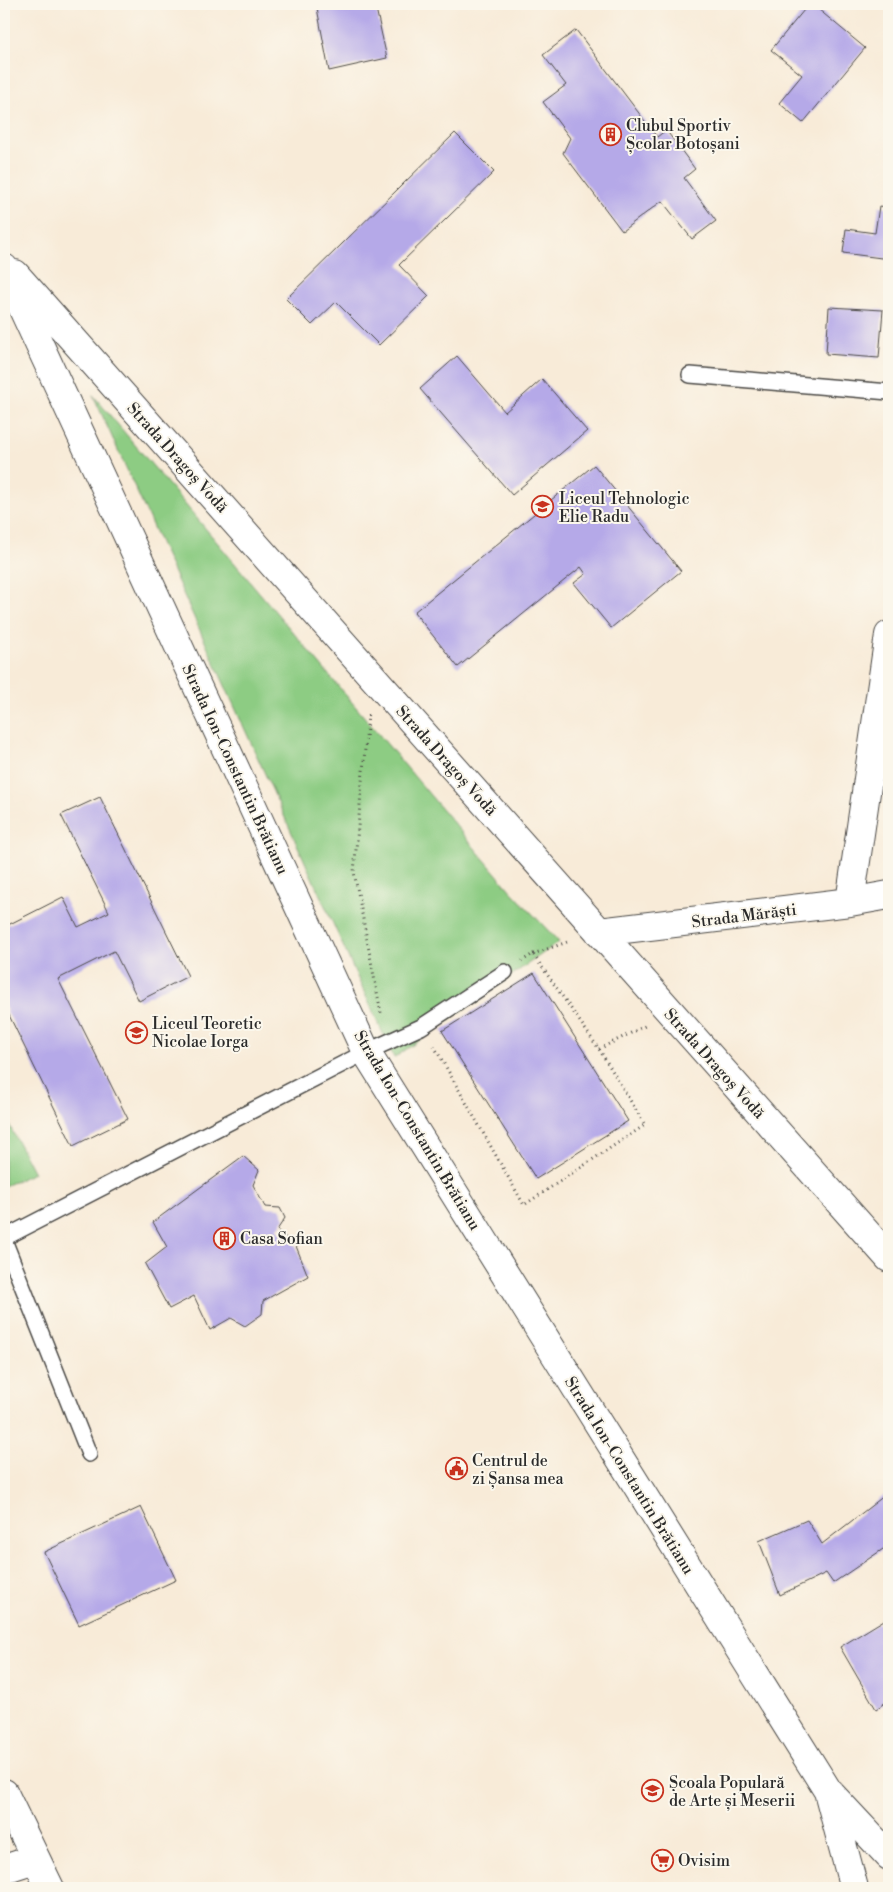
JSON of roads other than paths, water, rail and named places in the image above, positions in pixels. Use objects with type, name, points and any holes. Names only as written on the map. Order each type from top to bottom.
[{"type":"street","name":"Strada Dragoș Vodă","points":[[4,262],[889,1258]]},
{"type":"street","name":"Strada Ion-Constantin Brătianu","points":[[4,268],[377,1047],[828,1791],[889,1856]]},
{"type":"street","points":[[850,902],[889,635]]},
{"type":"street","name":"Strada Mărăști","points":[[599,932],[850,902],[889,895]]},
{"type":"street","points":[[828,1791],[854,1888]]},
{"type":"street","points":[[4,1793],[50,1888]]},
{"type":"street","points":[[4,1869],[35,1859]]},
{"type":"lane","points":[[690,375],[889,392]]},
{"type":"lane","points":[[89,1454],[4,1239],[377,1047],[422,1026],[505,972]]},
{"type":"place","name":"Clubul Sportiv Școlar Botoșani","points":[[610,134]]},
{"type":"place","name":"Liceul Tehnologic Elie Radu","points":[[543,507]]},
{"type":"place","name":"Liceul Teoretic Nicolae Iorga","points":[[136,1032]]},
{"type":"place","name":"Casa Sofian","points":[[224,1238]]},
{"type":"place","name":"Centrul de zi Șansa mea","points":[[456,1469]]},
{"type":"place","name":"Școala Populară de Arte și Meserii","points":[[653,1791]]},
{"type":"place","name":"Ovisim","points":[[662,1860]]}]
